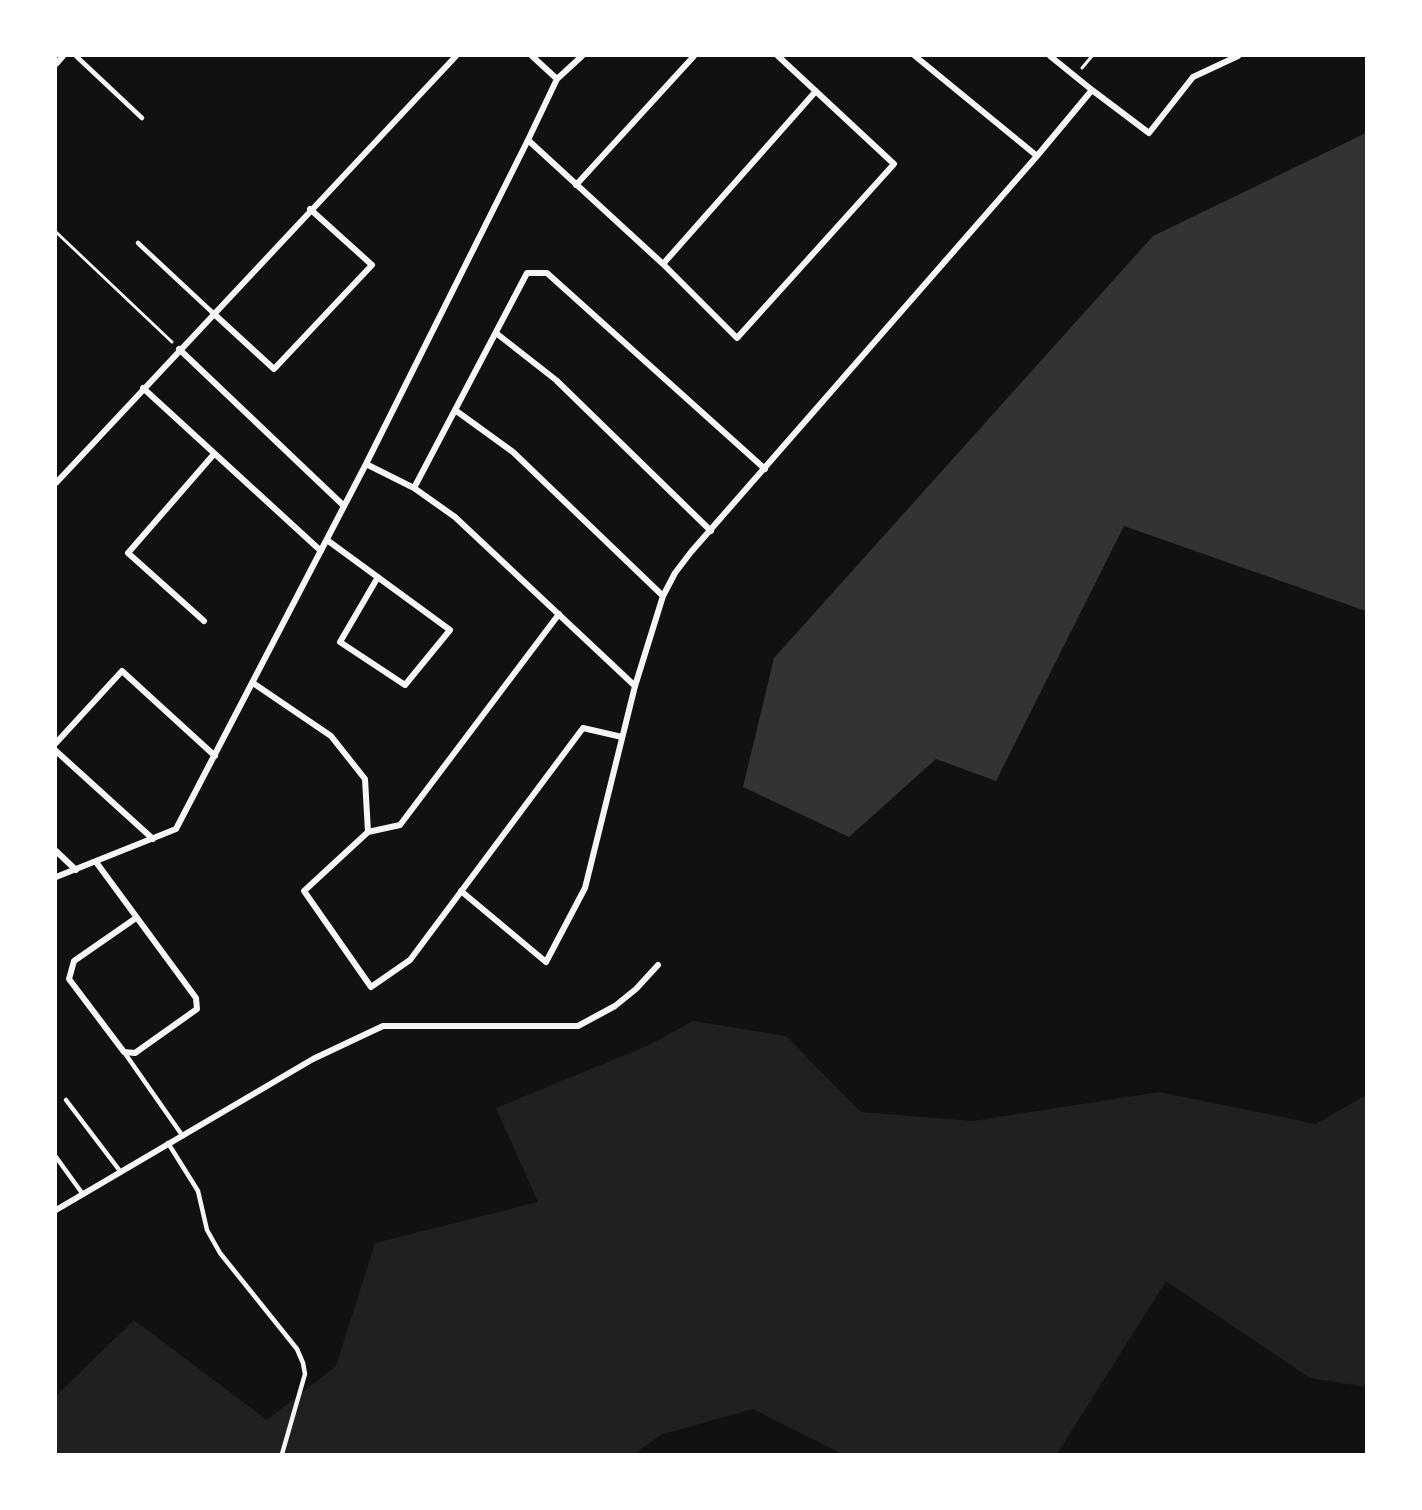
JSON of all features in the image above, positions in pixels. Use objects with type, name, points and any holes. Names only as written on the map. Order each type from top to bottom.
[{"type":"street","points":[[56,64],[63,56]]},
{"type":"street","points":[[56,483],[310,209],[456,56]]},
{"type":"street","points":[[532,56],[557,79]]},
{"type":"street","points":[[56,877],[176,829],[366,464],[557,79],[582,56]]},
{"type":"street","points":[[576,185],[694,56]]},
{"type":"street","points":[[528,140],[663,264],[737,338],[894,164],[778,56]]},
{"type":"street","points":[[915,56],[1037,156]]},
{"type":"street","points":[[1050,56],[1149,133],[1193,77],[1238,56]]},
{"type":"street","points":[[461,891],[546,962],[585,888],[635,686],[663,596],[675,573],[1092,90]]},
{"type":"street","points":[[663,264],[816,91]]},
{"type":"street","points":[[213,313],[274,369],[372,266],[310,209]]},
{"type":"street","points":[[414,488],[527,273],[547,273],[765,469]]},
{"type":"street","points":[[496,333],[556,380],[711,531]]},
{"type":"street","points":[[179,349],[344,506]]},
{"type":"street","points":[[143,388],[321,551]]},
{"type":"street","points":[[455,410],[513,452],[663,596]]},
{"type":"street","points":[[204,621],[128,553],[214,454]]},
{"type":"street","points":[[366,464],[414,488],[455,517],[635,686]]},
{"type":"street","points":[[327,540],[378,577],[450,630],[405,685],[340,642],[378,577]]},
{"type":"street","points":[[559,614],[400,825],[368,832],[304,891],[371,987],[410,960],[583,728],[622,737]]},
{"type":"street","points":[[56,743],[122,671],[215,756]]},
{"type":"street","points":[[253,683],[331,736],[365,779],[368,832]]},
{"type":"street","points":[[56,751],[153,839]]},
{"type":"street","points":[[56,850],[76,870]]},
{"type":"street","points":[[96,862],[196,998],[197,1009],[135,1053],[124,1052],[69,979],[74,961],[136,918]]},
{"type":"street","points":[[56,1210],[313,1059],[383,1026],[578,1026],[615,1006],[636,989],[658,965]]},
{"type":"lane","points":[[76,56],[142,118]]},
{"type":"lane","points":[[138,243],[213,313]]},
{"type":"lane","points":[[124,1052],[182,1135]]},
{"type":"lane","points":[[66,1100],[120,1171]]},
{"type":"lane","points":[[168,1143],[198,1191],[207,1230],[220,1253],[297,1349],[303,1363],[305,1374],[282,1455]]},
{"type":"lane","points":[[56,1157],[82,1193]]},
{"type":"path","points":[[1076,76],[1092,56]]},
{"type":"path","points":[[56,232],[179,349]]},
{"type":"shaded area","points":[[1366,133],[1366,611],[1124,526],[996,781],[936,759],[849,837],[743,787],[774,658],[1153,236]]},
{"type":"shaded area","points":[[693,1021],[786,1036],[861,1112],[973,1121],[1159,1092],[1316,1124],[1366,1095],[1366,1387],[1310,1378],[1166,1281],[1057,1454],[842,1454],[753,1409],[660,1435],[635,1454],[56,1454],[56,1396],[134,1320],[267,1420],[336,1366],[375,1243],[538,1202],[496,1108],[649,1045]]}]
